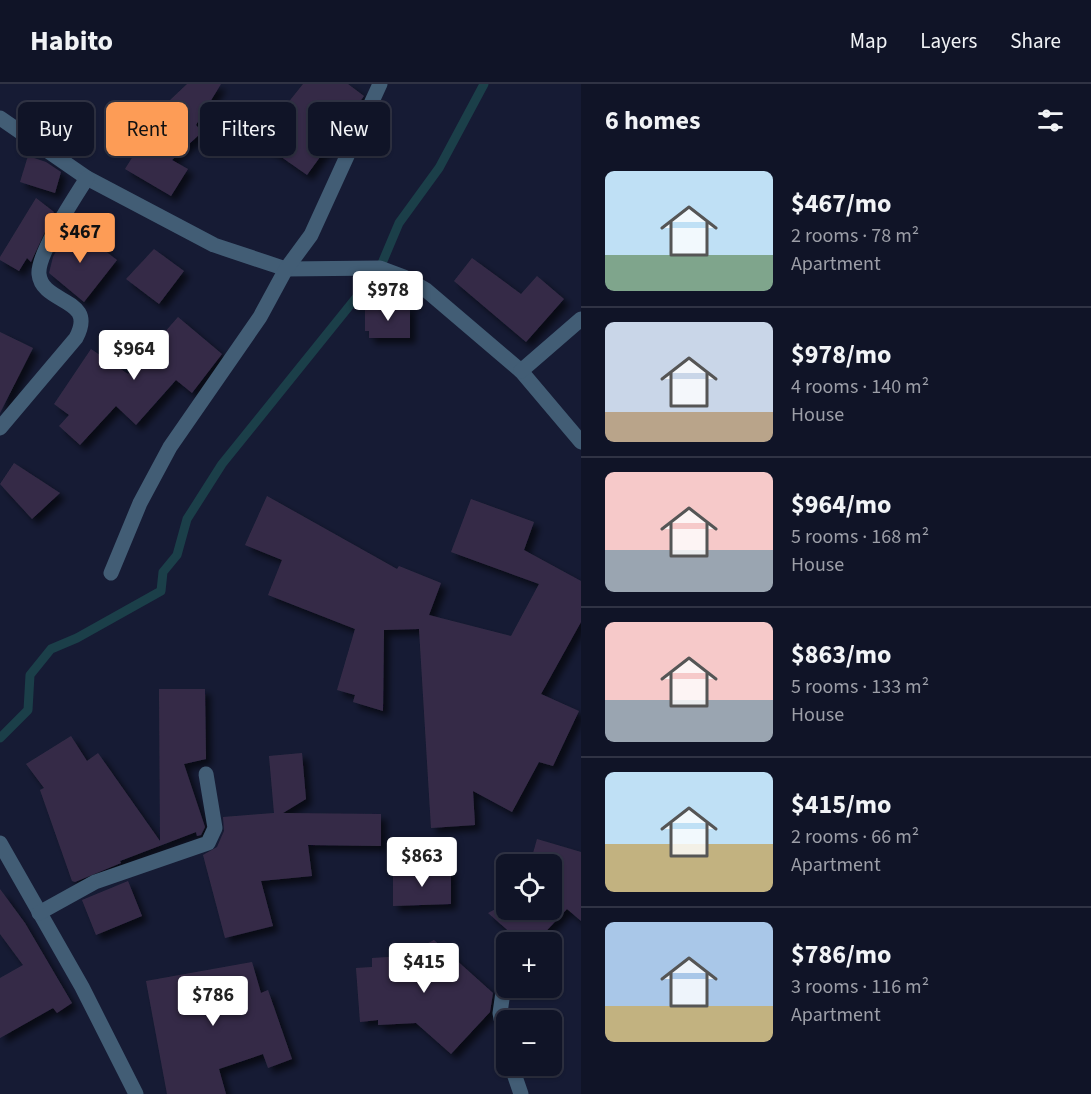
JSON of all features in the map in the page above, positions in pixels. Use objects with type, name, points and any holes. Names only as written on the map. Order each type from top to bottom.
[{"type":"street","points":[[111,573],[140,503],[160,464],[260,317],[286,269],[311,235],[381,84]]},
{"type":"street","points":[[0,118],[87,178],[214,245],[286,269],[380,268],[404,277],[426,290],[521,371],[581,442]]},
{"type":"street","points":[[1,426],[76,338],[81,328],[81,316],[76,309],[44,287],[39,275],[40,263],[87,178]]},
{"type":"street","points":[[521,371],[581,319]]},
{"type":"street","points":[[39,913],[95,882],[208,843],[215,828],[206,774]]},
{"type":"street","points":[[0,843],[82,987],[136,1094]]},
{"type":"street","points":[[515,1076],[521,1094]]},
{"type":"building","points":[[187,84],[221,84],[210,102],[200,102],[200,118],[196,125],[200,134],[188,145],[188,102],[168,102]]},
{"type":"building","points":[[303,84],[348,84],[364,96],[360,102],[308,102],[308,156],[321,156],[307,175],[280,156],[296,156],[296,102],[289,102]]},
{"type":"building","points":[[28,156],[46,162],[61,172],[55,193],[20,182]]},
{"type":"building","points":[[133,156],[176,156],[172,160],[188,169],[171,196],[125,169]]},
{"type":"building","points":[[36,198],[54,212],[31,262],[27,258],[19,271],[0,260],[0,257]]},
{"type":"building","points":[[70,224],[117,260],[84,302],[49,273],[53,257]]},
{"type":"building","points":[[154,249],[184,271],[159,304],[126,279]]},
{"type":"building","points":[[472,258],[521,294],[537,276],[564,299],[526,342],[454,281]]},
{"type":"building","points":[[365,306],[410,306],[410,338],[369,338],[369,331],[365,331]]},
{"type":"building","points":[[178,317],[222,354],[192,393],[176,380],[136,425],[116,406],[80,445],[59,426],[69,415],[54,404],[91,349],[128,374]]},
{"type":"building","points":[[0,332],[33,348],[0,413]]},
{"type":"building","points":[[14,463],[60,493],[32,519],[0,484]]},
{"type":"building","points":[[267,496],[397,569],[399,566],[441,583],[429,615],[511,636],[539,584],[451,552],[471,499],[534,522],[524,550],[581,581],[581,622],[541,694],[579,711],[553,766],[539,762],[512,812],[473,791],[475,825],[431,828],[419,629],[384,630],[383,711],[353,702],[355,695],[337,690],[355,629],[268,595],[282,560],[245,545]]},
{"type":"building","points":[[159,689],[205,689],[206,759],[184,764],[205,827],[201,835],[197,836],[196,832],[120,861],[121,863],[75,882],[72,881],[40,790],[44,788],[26,764],[71,736],[87,761],[98,753],[160,841]]},
{"type":"building","points":[[302,753],[306,799],[283,813],[381,814],[381,846],[308,845],[312,876],[261,881],[273,926],[225,938],[203,855],[217,847],[224,831],[223,817],[274,813],[269,756]]},
{"type":"building","points":[[537,839],[581,852],[581,921],[567,909],[562,914],[562,854],[533,854]]},
{"type":"building","points":[[451,869],[451,904],[393,906],[393,871]]},
{"type":"building","points":[[128,881],[142,916],[96,935],[82,900]]},
{"type":"building","points":[[0,889],[25,923],[72,1003],[57,1013],[53,1008],[0,1038],[0,978],[23,965],[0,934]]},
{"type":"building","points":[[496,909],[496,920],[557,920],[545,932],[510,932],[488,913]]},
{"type":"building","points":[[434,940],[493,993],[490,1012],[451,1054],[416,1023],[378,1025],[378,1020],[360,1022],[356,968],[372,967],[372,958],[404,956]]},
{"type":"building","points":[[252,962],[261,993],[268,990],[292,1059],[268,1068],[263,1054],[219,1069],[226,1094],[167,1094],[146,981]]},
{"type":"waterway","points":[[0,738],[28,710],[30,675],[51,649],[77,638],[161,591],[163,572],[177,555],[187,519],[222,464],[380,268],[399,223],[439,168],[484,84]]}]
